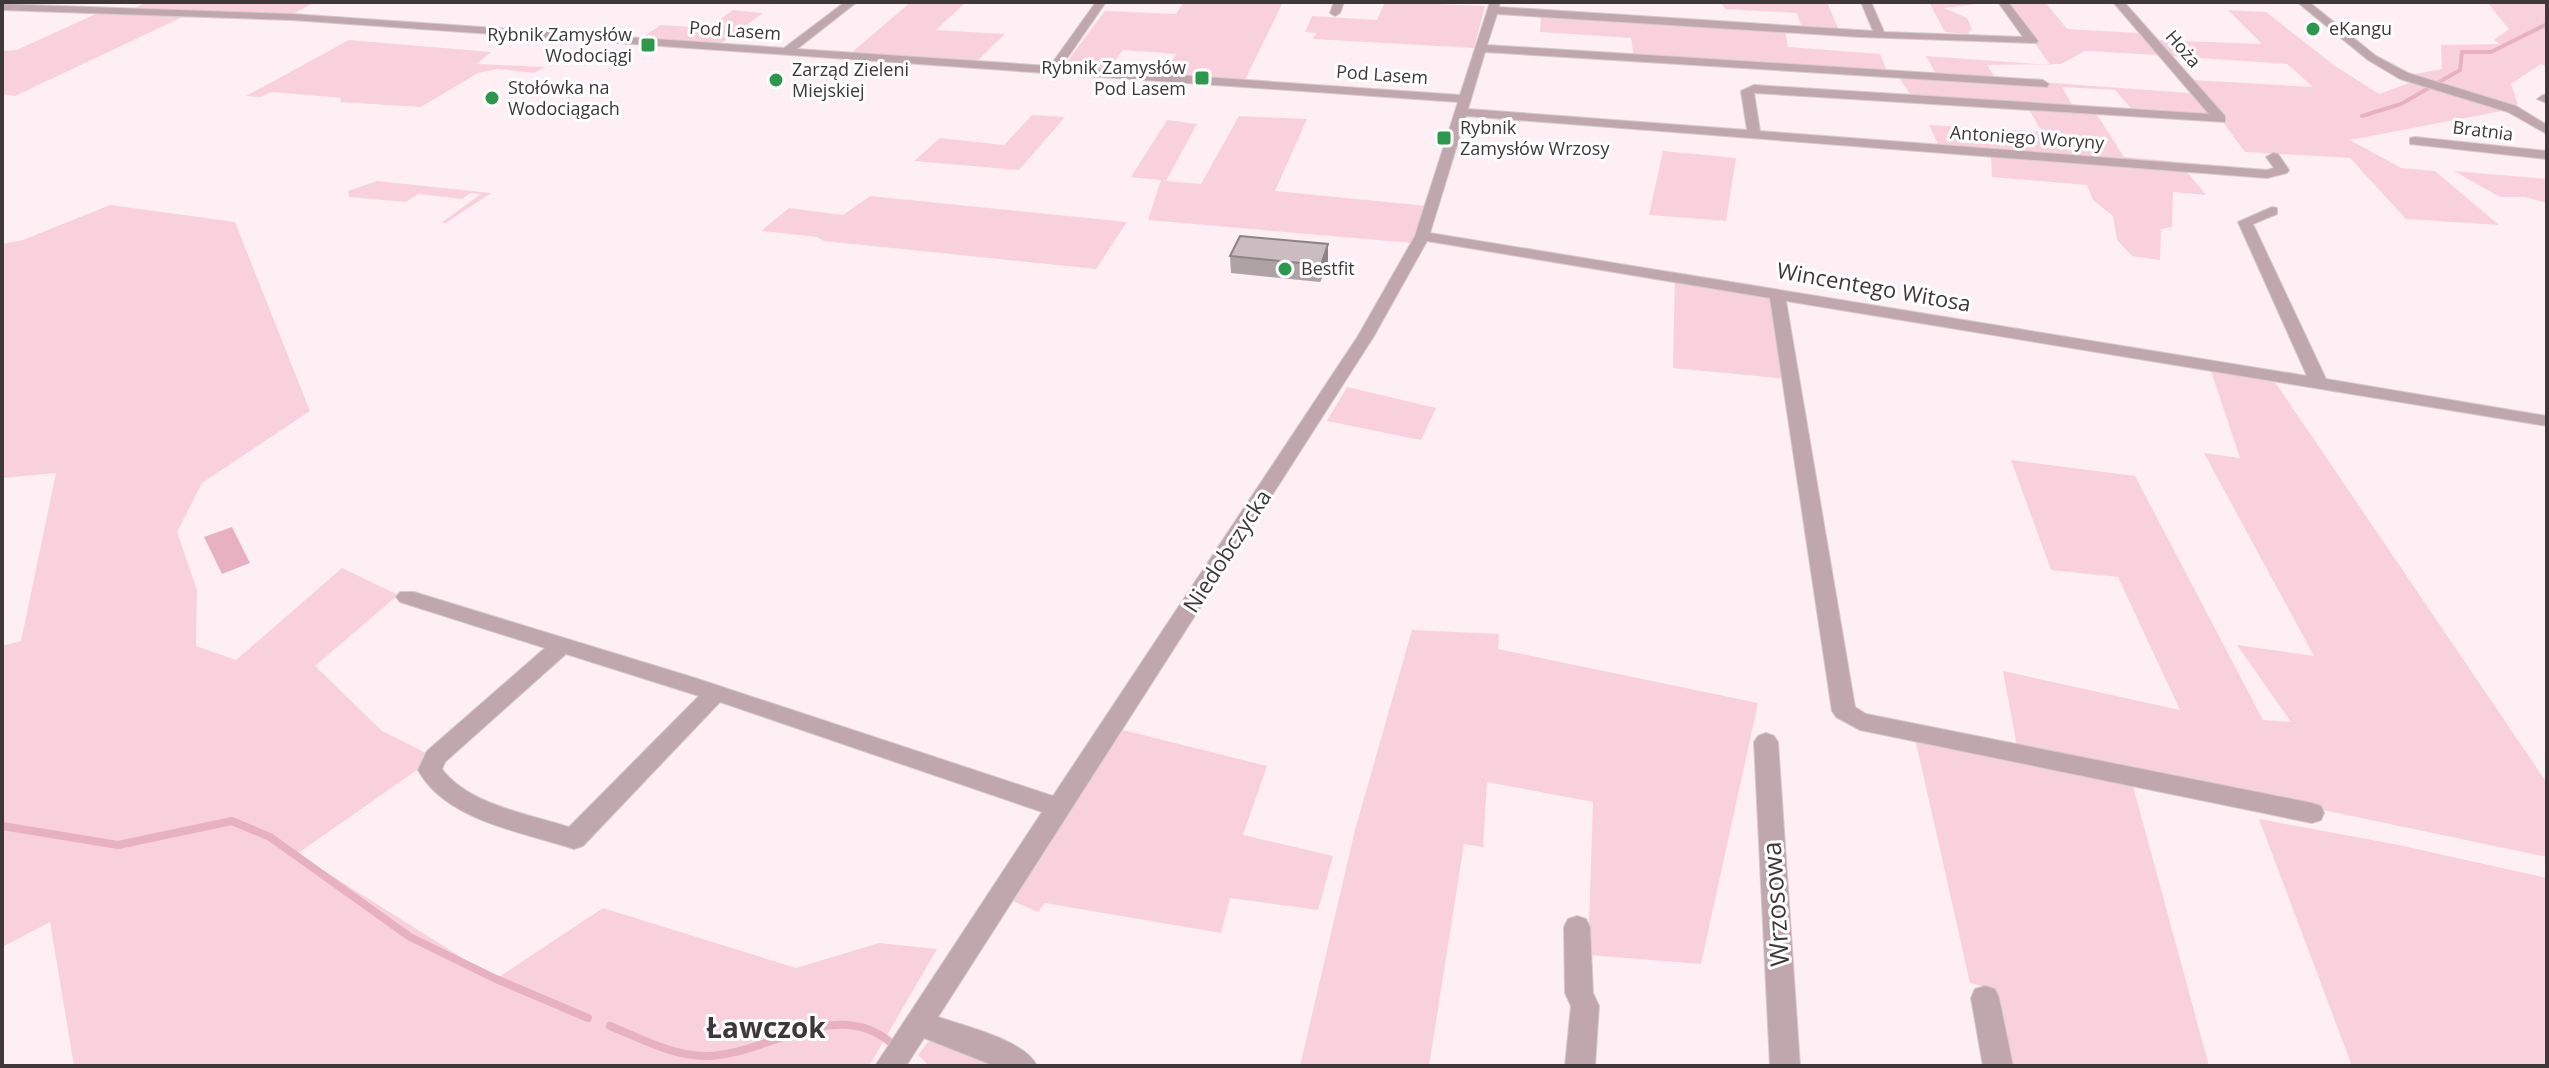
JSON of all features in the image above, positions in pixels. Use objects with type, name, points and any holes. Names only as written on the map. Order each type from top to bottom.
[{"type":"street","points":[[786,52],[852,2]]},
{"type":"street","points":[[1053,70],[1101,2]]},
{"type":"street","points":[[1866,2],[1880,35]]},
{"type":"street","points":[[1494,6],[1880,35],[2032,41],[2003,2]]},
{"type":"street","name":"Hoża","points":[[2118,2],[2220,119]]},
{"type":"street","points":[[2302,2],[2372,58],[2404,76],[2512,109],[2547,130]]},
{"type":"street","name":"Niedobczycka","points":[[890,1066],[1366,336],[1422,236],[1494,6]]},
{"type":"street","name":"Pod Lasem","points":[[2,7],[292,17],[1053,70],[1463,106]]},
{"type":"street","points":[[1481,48],[2043,84]]},
{"type":"street","name":"Antoniego Woryny","points":[[1754,135],[1747,91],[1754,89],[2220,119]]},
{"type":"street","name":"Antoniego Woryny","points":[[1463,106],[1754,135],[2267,174],[2282,170],[2273,157]]},
{"type":"street","name":"Bratnia","points":[[2415,141],[2547,155]]},
{"type":"street","points":[[2272,211],[2245,222],[2319,384]]},
{"type":"street","name":"Wincentego Witosa","points":[[1422,236],[2547,421]]},
{"type":"street","points":[[1777,293],[1844,711],[1860,721],[2312,813]]},
{"type":"street","points":[[407,597],[1060,808]]},
{"type":"street","points":[[562,645],[435,757],[430,770],[447,789],[481,807],[574,839],[714,694]]},
{"type":"street","name":"Wrzosowa","points":[[1766,742],[1785,1066]]},
{"type":"street","points":[[1577,927],[1579,993],[1585,1006],[1580,1066]]},
{"type":"street","points":[[1985,998],[1998,1066]]},
{"type":"street","points":[[918,1023],[990,1048],[1022,1066]]},
{"type":"shaded area","points":[[147,2],[315,2],[293,14],[133,9]]},
{"type":"shaded area","points":[[911,2],[966,2],[936,30],[1005,34],[976,62],[851,53]]},
{"type":"shaded area","points":[[1184,2],[1283,2],[1245,80],[1163,75],[1176,54],[1123,50],[1107,72],[1062,68],[1105,11],[1176,14]]},
{"type":"shaded area","points":[[1385,2],[1485,6],[1474,48],[1313,39],[1316,33],[1305,32],[1312,16],[1377,20]]},
{"type":"shaded area","points":[[1721,2],[1827,2],[1839,31],[1802,28],[1797,13],[1725,9]]},
{"type":"shaded area","points":[[1929,2],[1976,2],[1944,8],[1967,18],[1972,29],[1968,34],[1945,32]]},
{"type":"shaded area","points":[[2007,2],[2045,2],[2067,29],[2138,33],[2159,55],[2085,51],[2061,64],[2049,64]]},
{"type":"shaded area","points":[[2487,2],[2547,2],[2547,67],[2541,64],[2511,84],[2518,104],[2512,109],[2350,140],[2401,168],[2435,171],[2499,225],[2406,219],[2350,158],[2245,152],[2192,80],[2313,87],[2287,64],[2170,56],[2155,40],[2262,44],[2228,10],[2266,12],[2335,66],[2379,94],[2415,81],[2404,76],[2442,69],[2441,45],[2500,44],[2494,40],[2509,29]]},
{"type":"shaded area","points":[[733,10],[763,13],[720,44],[641,38],[661,25],[708,28]]},
{"type":"shaded area","points":[[102,11],[189,14],[15,96],[2,94],[2,51],[17,50]]},
{"type":"shaded area","points":[[1541,15],[1785,30],[1788,47],[1880,54],[1888,74],[1937,76],[1926,56],[2040,64],[1987,65],[1996,79],[2189,93],[2212,116],[2134,112],[2115,90],[2062,87],[2074,108],[1912,97],[1898,76],[1634,58],[1631,38],[1540,32]]},
{"type":"shaded area","points":[[349,40],[491,52],[477,64],[545,67],[534,73],[498,69],[478,73],[421,107],[340,102],[341,98],[272,92],[260,97],[246,96]]},
{"type":"shaded area","points":[[2028,108],[2096,113],[2124,157],[2259,169],[2183,167],[2206,195],[2173,192],[2172,227],[2161,229],[2160,260],[2132,256],[2117,240],[2113,216],[2093,200],[2087,185],[1992,177],[1991,156],[1939,146],[1929,125],[2042,132]]},
{"type":"shaded area","points":[[1032,115],[1065,117],[1019,170],[914,161],[940,138],[1004,145]]},
{"type":"shaded area","points":[[1239,116],[1307,119],[1275,191],[1427,206],[1412,243],[1148,220],[1161,180],[1119,176],[1131,177],[1167,120],[1197,124],[1166,181],[1201,184]]},
{"type":"shaded area","points":[[1663,151],[1736,158],[1726,221],[1649,215]]},
{"type":"shaded area","points":[[2454,171],[2547,179],[2547,203],[2525,197],[2500,197]]},
{"type":"shaded area","points":[[377,181],[491,193],[446,223],[441,223],[481,194],[470,193],[462,199],[418,194],[406,202],[349,197],[348,191]]},
{"type":"shaded area","points":[[870,196],[1127,222],[1096,269],[824,241],[817,237],[761,231],[789,208],[843,215]]},
{"type":"shaded area","points":[[110,205],[235,222],[310,411],[202,483],[177,532],[197,590],[196,646],[236,660],[342,568],[398,595],[315,666],[382,731],[428,754],[421,767],[297,854],[496,979],[603,908],[796,968],[879,943],[937,949],[869,1066],[74,1066],[50,922],[2,947],[2,646],[21,641],[56,473],[2,478],[2,244],[23,240]]},
{"type":"shaded area","points":[[1675,272],[1762,286],[1769,294],[1787,379],[1673,368]]},
{"type":"shaded area","points":[[2211,371],[2275,382],[2547,783],[2547,857],[2309,807],[2133,786],[2209,1066],[2010,1066],[1995,989],[1970,983],[1914,734],[2018,752],[2003,671],[2180,710],[2118,577],[2051,570],[2011,460],[2135,476],[2263,720],[2291,722],[2237,645],[2314,656],[2204,453],[2240,458]]},
{"type":"shaded area","points":[[1347,387],[1436,408],[1421,440],[1327,421]]},
{"type":"shaded area","points":[[232,527],[250,563],[222,574],[204,537]]},
{"type":"shaded area","points":[[1412,630],[1499,634],[1498,649],[1758,703],[1701,964],[1588,955],[1593,802],[1487,782],[1483,847],[1464,844],[1429,1066],[1300,1066],[1355,830]]},
{"type":"shaded area","points":[[1123,730],[1267,766],[1243,835],[1333,856],[1318,910],[1230,898],[1221,933],[1045,903],[1038,912],[1010,900]]},
{"type":"shaded area","points":[[2259,819],[2399,845],[2547,878],[2547,1066],[2352,1066]]},
{"type":"shaded area","points":[[932,1037],[1005,1066],[929,1066],[918,1055]]},
{"type":"building","points":[[1240,236],[1328,244],[1321,265],[1230,256]]},
{"type":"waterway","points":[[2362,116],[2401,104],[2460,70],[2462,52],[2491,52],[2547,24]]},
{"type":"waterway","points":[[2,826],[118,845],[232,821],[270,837],[410,937],[496,979],[588,1018]]},
{"type":"waterway","points":[[610,1026],[668,1050],[705,1056],[728,1054],[823,1026],[846,1025],[869,1029],[890,1042]]},
{"type":"place","name":"eKangu","points":[[2313,29]]},
{"type":"place","name":"Rybnik Zamysłów Wodociągi","points":[[648,45]]},
{"type":"place","name":"Rybnik Zamysłów Pod Lasem","points":[[1202,78]]},
{"type":"place","name":"Zarząd Zieleni Miejskiej","points":[[776,80]]},
{"type":"place","name":"Stołówka na Wodociągach","points":[[492,98]]},
{"type":"place","name":"Rybnik Zamysłów Wrzosy","points":[[1444,138]]},
{"type":"place","name":"Bestfit","points":[[1285,269]]},
{"type":"district","name":"Ławczok","points":[[766,1028]]}]
